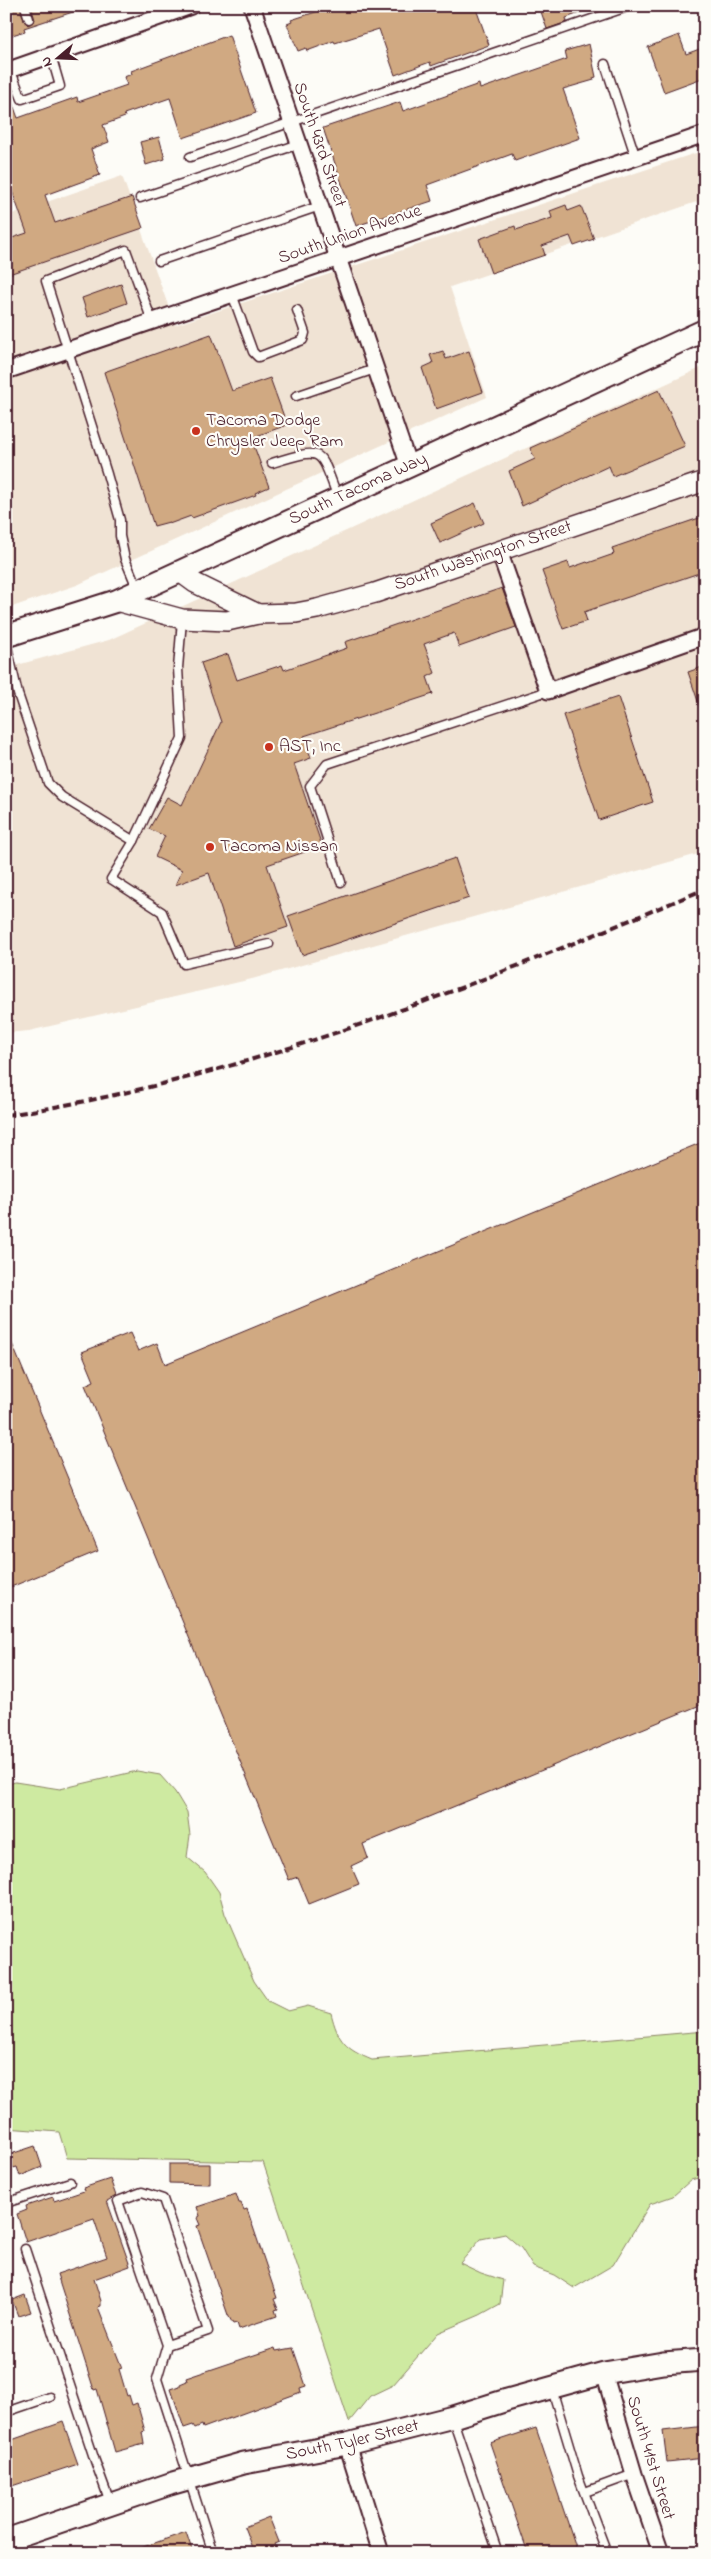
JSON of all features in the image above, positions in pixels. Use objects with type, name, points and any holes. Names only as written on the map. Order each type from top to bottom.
[{"type":"main road","name":"South Tacoma Way","points":[[6,636],[116,601],[705,330]]},
{"type":"main road","name":"South Tyler Street","points":[[6,2540],[111,2504],[244,2463],[348,2444],[452,2418],[551,2387],[604,2373],[663,2363],[705,2360]]},
{"type":"street","points":[[8,70],[191,6]]},
{"type":"street","name":"South 43rd Street","points":[[252,6],[409,466]]},
{"type":"street","name":"South Union Avenue","points":[[6,371],[705,134]]},
{"type":"street","name":"South Washington Street","points":[[116,601],[182,619],[227,621],[258,614],[296,613],[337,604],[499,552],[705,481]]},
{"type":"street","points":[[499,552],[548,691],[705,636]]},
{"type":"street","name":"South Washington Street","points":[[180,572],[195,583],[258,614]]},
{"type":"street","name":"South 41st Street","points":[[604,2373],[634,2474],[661,2553]]},
{"type":"street","points":[[348,2444],[381,2553]]},
{"type":"lane","points":[[25,6],[29,19]]},
{"type":"lane","points":[[190,157],[292,124],[630,6]]},
{"type":"lane","points":[[8,70],[22,99],[60,86],[51,55]]},
{"type":"lane","points":[[605,64],[636,158]]},
{"type":"lane","points":[[140,198],[299,144]]},
{"type":"lane","points":[[159,261],[320,206]]},
{"type":"lane","points":[[138,590],[125,560],[120,536],[120,520],[62,325],[46,281],[126,250],[152,321]]},
{"type":"lane","points":[[232,294],[253,352],[258,357],[302,340],[305,333],[297,310]]},
{"type":"lane","points":[[296,396],[375,369]]},
{"type":"lane","points":[[272,463],[308,452],[316,454],[323,458],[339,500]]},
{"type":"lane","points":[[182,619],[178,668],[182,738],[134,841],[112,879],[162,912],[184,964],[270,944]]},
{"type":"lane","points":[[6,642],[18,694],[48,783],[62,797],[134,841]]},
{"type":"lane","points":[[340,882],[310,786],[327,764],[548,691]]},
{"type":"lane","points":[[6,2203],[70,2182]]},
{"type":"lane","points":[[167,2345],[208,2331],[163,2200],[142,2192],[118,2201],[167,2345],[157,2379],[213,2553]]},
{"type":"lane","points":[[25,2249],[111,2504]]},
{"type":"lane","points":[[551,2387],[584,2492],[607,2553]]},
{"type":"lane","points":[[6,2412],[50,2397]]},
{"type":"lane","points":[[452,2418],[498,2553]]},
{"type":"lane","points":[[584,2492],[634,2474]]},
{"type":"shaded area","points":[[705,150],[705,199],[450,287],[487,397],[77,585],[6,609],[6,216],[122,176],[175,325]]},
{"type":"shaded area","points":[[705,366],[705,852],[252,979],[29,1031],[6,1033],[6,668],[109,640]]},
{"type":"green space","points":[[137,1771],[160,1775],[175,1792],[187,1812],[190,1835],[187,1857],[205,1872],[219,1892],[225,1914],[254,1981],[268,2001],[288,2011],[308,2006],[331,2013],[337,2031],[344,2043],[363,2056],[372,2060],[705,2031],[705,2176],[691,2180],[673,2196],[650,2204],[613,2265],[574,2288],[554,2275],[533,2267],[521,2248],[505,2234],[481,2239],[460,2263],[481,2273],[503,2280],[500,2304],[438,2333],[393,2385],[370,2396],[349,2422],[263,2162],[67,2158],[59,2132],[6,2128],[6,1785],[15,1782],[60,1789]]},
{"type":"building","points":[[6,6],[20,6],[24,21],[28,25],[35,20],[31,6],[81,6],[82,9],[24,28],[25,31],[6,37]]},
{"type":"building","points":[[334,6],[475,6],[489,45],[431,66],[430,62],[395,75],[379,29],[335,43],[334,41],[307,51],[306,48],[298,51],[287,24],[292,22],[291,20]]},
{"type":"building","points":[[539,6],[593,6],[593,8],[566,18],[567,22],[547,29]]},
{"type":"building","points":[[229,35],[256,113],[183,138],[170,98],[124,114],[125,117],[103,125],[109,142],[91,149],[100,175],[45,195],[55,223],[132,197],[143,228],[6,275],[6,240],[27,233],[6,174],[6,92],[8,91],[18,118],[77,97],[78,102],[127,85],[124,77],[132,74],[131,71]]},
{"type":"building","points":[[679,35],[686,54],[705,47],[705,77],[664,92],[648,47]]},
{"type":"building","points":[[589,44],[596,77],[593,78],[594,80],[563,89],[580,138],[515,161],[512,154],[427,185],[432,201],[356,226],[323,128],[400,102],[403,111],[479,84],[480,89],[567,59],[565,51]]},
{"type":"building","points":[[159,137],[165,159],[146,165],[140,142]]},
{"type":"building","points":[[566,205],[568,211],[581,206],[594,239],[574,246],[570,236],[542,246],[545,255],[491,273],[479,239],[515,226],[516,230],[552,218],[550,211]]},
{"type":"building","points":[[121,284],[127,303],[88,317],[82,298]]},
{"type":"building","name":"Tacoma Dodge Chrysler Jeep Ram","points":[[211,334],[232,391],[270,378],[287,425],[251,438],[269,487],[255,493],[256,495],[192,518],[191,516],[169,524],[169,522],[154,526],[104,372]]},
{"type":"building","points":[[443,351],[446,359],[469,351],[483,392],[436,409],[422,368],[433,363],[430,355]]},
{"type":"building","points":[[659,390],[685,446],[613,476],[609,466],[522,506],[509,471],[535,459],[530,448]]},
{"type":"building","points":[[475,503],[484,523],[440,543],[431,523]]},
{"type":"building","points":[[705,516],[705,571],[584,612],[587,621],[563,629],[542,571],[568,562],[570,568],[588,563],[614,554],[612,548]]},
{"type":"building","points":[[502,588],[516,627],[459,647],[454,633],[424,644],[435,673],[427,677],[433,694],[304,736],[311,758],[294,764],[322,846],[267,865],[288,927],[233,946],[209,873],[175,885],[182,870],[155,857],[165,836],[149,829],[167,797],[182,805],[221,722],[201,663],[228,654],[237,680],[282,665],[284,670],[347,648],[345,642]]},
{"type":"building","points":[[705,666],[705,712],[702,713],[688,672]]},
{"type":"building","points":[[618,697],[653,802],[599,820],[563,715]]},
{"type":"building","points":[[455,858],[469,898],[302,955],[288,916]]},
{"type":"building","points":[[705,1141],[705,1703],[363,1844],[368,1858],[351,1866],[359,1884],[309,1904],[298,1877],[289,1880],[85,1385],[94,1381],[82,1352],[130,1333],[138,1351],[157,1343],[165,1364]]},
{"type":"building","points":[[6,1329],[98,1551],[6,1589]]},
{"type":"building","points":[[35,2146],[42,2167],[20,2176],[17,2167],[13,2168],[8,2155]]},
{"type":"building","points":[[169,2164],[210,2164],[210,2184],[169,2183]]},
{"type":"building","points":[[110,2179],[116,2196],[107,2201],[130,2266],[94,2279],[101,2301],[101,2306],[98,2307],[122,2368],[119,2369],[127,2396],[129,2395],[132,2405],[137,2403],[145,2431],[142,2432],[144,2444],[115,2452],[97,2389],[94,2390],[57,2274],[107,2257],[94,2219],[26,2242],[17,2214],[27,2210],[26,2206],[53,2197],[54,2201],[84,2191],[83,2188]]},
{"type":"building","points":[[236,2194],[244,2210],[247,2209],[277,2298],[274,2299],[278,2309],[275,2310],[277,2316],[239,2329],[237,2323],[233,2324],[228,2315],[197,2226],[200,2225],[197,2218],[200,2216],[197,2207]]},
{"type":"building","points":[[25,2295],[31,2312],[18,2316],[12,2300]]},
{"type":"building","points":[[275,2348],[276,2351],[293,2348],[306,2386],[300,2388],[301,2392],[203,2428],[202,2425],[195,2428],[193,2425],[184,2428],[171,2389],[187,2381],[186,2378]]},
{"type":"building","points":[[63,2422],[78,2464],[6,2488],[6,2442]]},
{"type":"building","points":[[705,2426],[705,2458],[667,2462],[663,2431]]},
{"type":"building","points":[[536,2428],[578,2553],[528,2553],[490,2443]]},
{"type":"building","points":[[269,2517],[279,2542],[274,2544],[276,2548],[265,2553],[254,2553],[244,2527]]},
{"type":"building","points":[[186,2532],[193,2553],[133,2553],[132,2551]]},
{"type":"railway","points":[[6,1115],[97,1099],[186,1078],[362,1024],[535,959],[705,889]]},
{"type":"place","name":"Tacoma Dodge Chrysler Jeep Ram","points":[[196,431]]},
{"type":"place","name":"AST, Inc","points":[[269,747]]},
{"type":"place","name":"Tacoma Nissan","points":[[210,847]]}]
